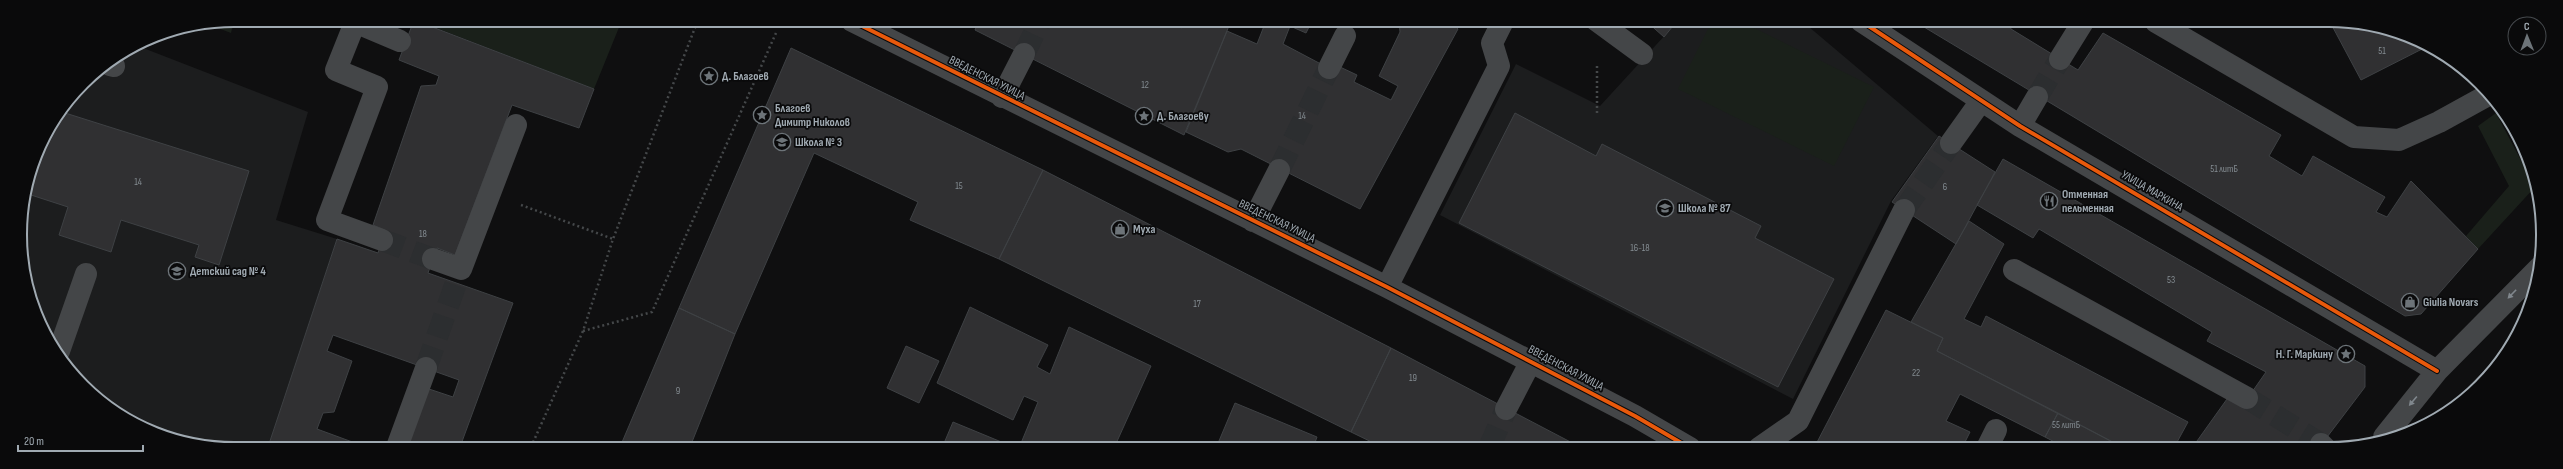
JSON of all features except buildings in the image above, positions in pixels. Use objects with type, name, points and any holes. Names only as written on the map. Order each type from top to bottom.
[{"type":"street","points":[[354,27],[336,70],[376,88],[327,220],[382,240]]},
{"type":"street","points":[[369,27],[400,41]]},
{"type":"street","name":"ВВЕДЕНСКАЯ УЛИЦА","points":[[866,27],[1002,97],[1387,287],[1531,361],[1677,442]]},
{"type":"street","points":[[1387,287],[1499,66],[1492,43],[1500,27]]},
{"type":"street","points":[[1604,27],[1642,54]]},
{"type":"street","name":"УЛИЦА МАРКИНА","points":[[1870,27],[2020,126],[2437,371]]},
{"type":"street","points":[[2060,59],[2080,27]]},
{"type":"street","points":[[2165,27],[2354,137],[2399,140],[2439,122],[2484,97]]},
{"type":"street","points":[[1329,68],[1345,36]]},
{"type":"street","points":[[1002,97],[1024,54]]},
{"type":"street","points":[[2020,126],[2037,97]]},
{"type":"street","points":[[1951,143],[1981,101]]},
{"type":"street","points":[[433,259],[459,276],[516,125]]},
{"type":"street","points":[[1254,221],[1279,170]]},
{"type":"street","points":[[1768,442],[1798,422],[1904,210]]},
{"type":"street","points":[[2014,270],[2247,398]]},
{"type":"street","points":[[60,347],[86,274]]},
{"type":"street","points":[[2387,434],[2437,371],[2532,275]]},
{"type":"street","points":[[1506,408],[1531,361]]},
{"type":"street","points":[[399,442],[426,368]]},
{"type":"path","points":[[533,442],[583,331],[613,240],[695,27]]},
{"type":"path","points":[[1597,27],[1597,113]]},
{"type":"path","points":[[583,331],[652,312],[776,33]]},
{"type":"path","points":[[490,193],[613,240]]},
{"type":"shaded area","points":[[232,27],[231,33],[217,28]]},
{"type":"shaded area","points":[[434,27],[619,27],[594,89]]},
{"type":"shaded area","name":"Школа № 87","points":[[1672,27],[1809,27],[1938,136],[1891,201],[1793,399],[1440,215],[1516,64],[1600,106]]},
{"type":"shaded area","points":[[1709,27],[1752,27],[1874,87],[1834,166],[1678,89]]},
{"type":"shaded area","name":"Детский сад № 4","points":[[143,48],[308,112],[276,220],[337,239],[270,442],[221,442],[181,435],[143,421],[108,399],[78,371],[62,350],[48,326],[38,301],[31,275],[27,248],[27,221],[31,194],[38,168],[48,143],[62,119],[78,98],[98,78],[119,62]]},
{"type":"shaded area","points":[[2496,113],[2525,168],[2531,191],[2478,249],[2466,236],[2509,186],[2478,126]]},
{"type":"tunnel","points":[[1024,54],[1037,27]]},
{"type":"tunnel","points":[[2037,97],[2060,59]]},
{"type":"tunnel","points":[[1279,170],[1329,68]]},
{"type":"tunnel","points":[[1904,210],[1951,143]]},
{"type":"tunnel","points":[[382,240],[433,259]]},
{"type":"tunnel","points":[[426,368],[456,283]]},
{"type":"tunnel","points":[[2247,398],[2318,442]]},
{"type":"tunnel","points":[[1492,442],[1506,409]]},
{"type":"tram line","points":[[2466,390],[2489,366]]},
{"type":"cycle path","points":[[864,27],[1387,287],[1635,416],[1680,442]]},
{"type":"cycle path","points":[[1870,27],[2020,126],[2437,371]]},
{"type":"place","name":"Д. Благоев","points":[[709,76]]},
{"type":"place","name":"Благоев Димитр Николов","points":[[762,115]]},
{"type":"place","name":"Д. Благоеву","points":[[1144,116]]},
{"type":"place","name":"Школа № 3","points":[[782,142]]},
{"type":"place","name":"Отменная пельменная","points":[[2049,201]]},
{"type":"place","name":"Школа № 87","points":[[1665,208]]},
{"type":"place","name":"Муха","points":[[1120,229]]},
{"type":"place","name":"Детский сад № 4","points":[[177,271]]},
{"type":"place","name":"Giulia Novars","points":[[2410,302]]},
{"type":"place","name":"Н. Г. Маркину","points":[[2346,354]]}]
